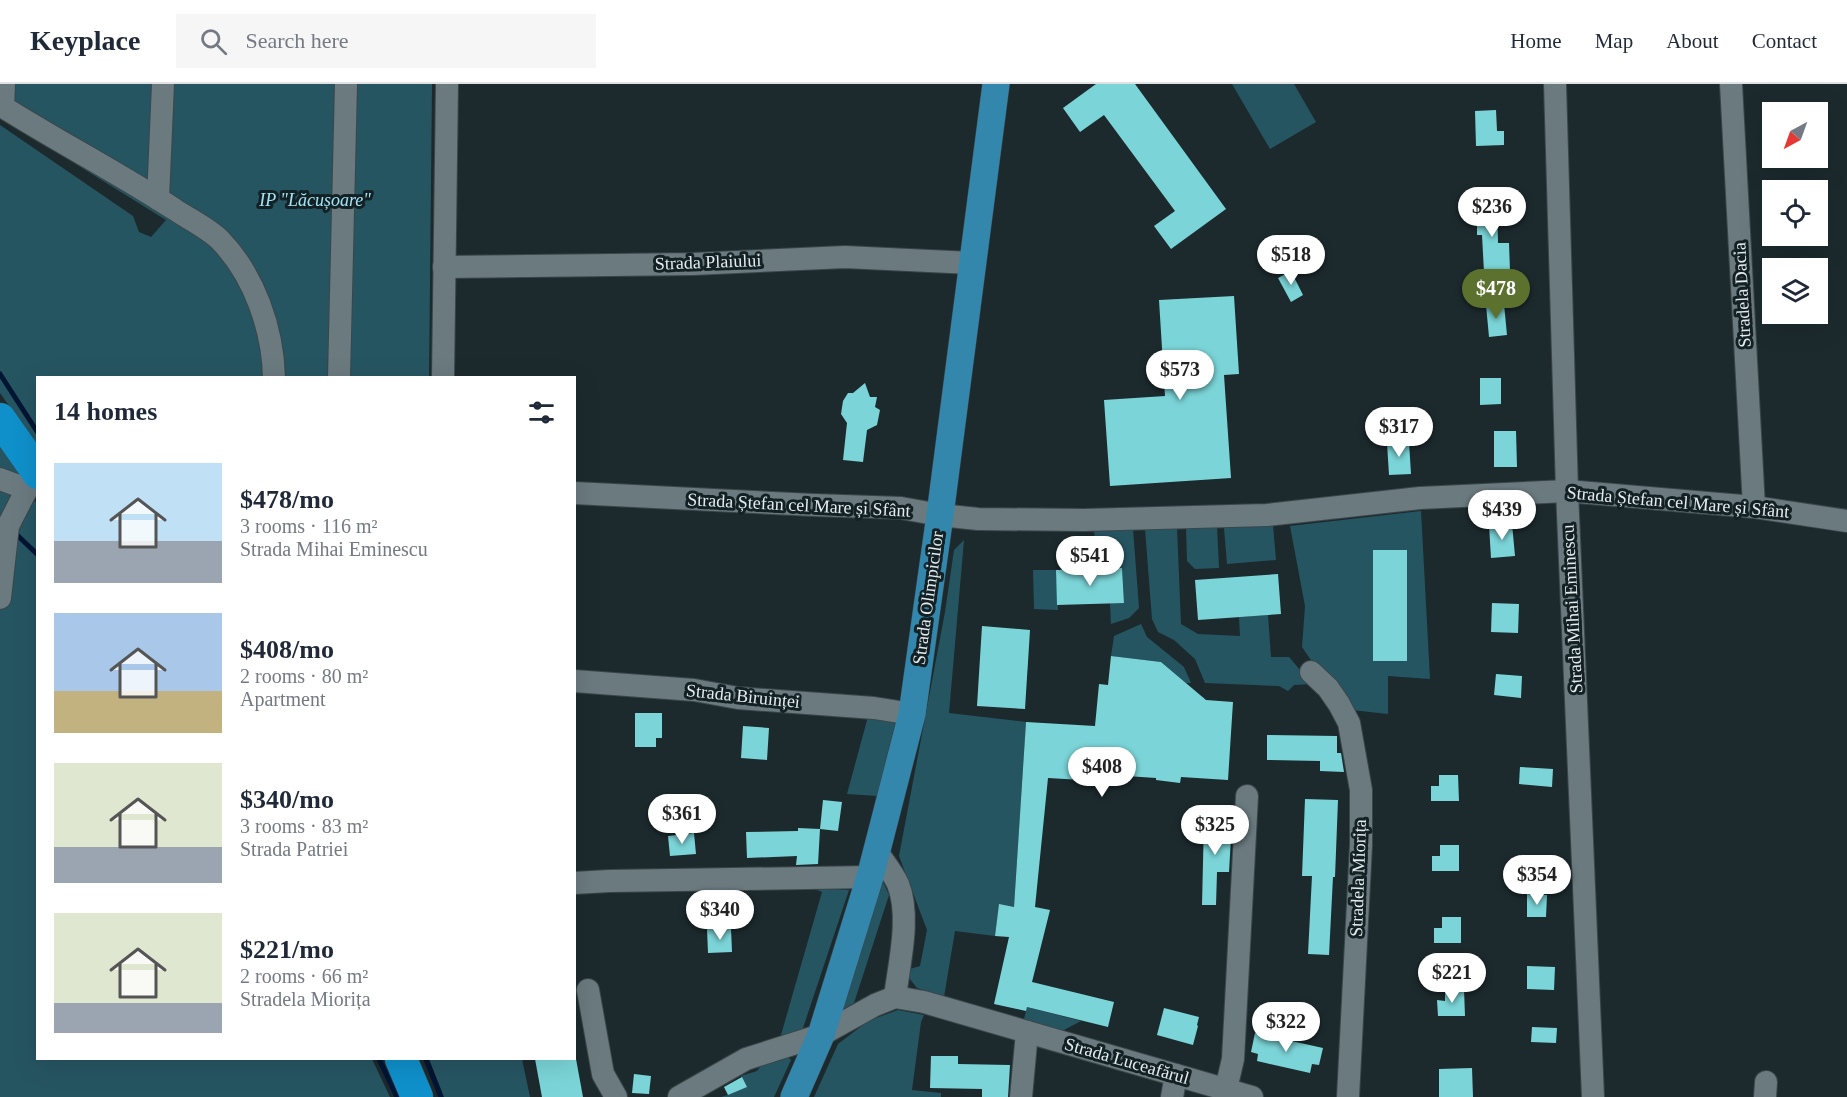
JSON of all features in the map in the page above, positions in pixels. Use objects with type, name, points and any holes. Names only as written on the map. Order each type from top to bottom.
[{"type":"highway","points":[[0,419],[34,480]]},
{"type":"highway","points":[[401,1060],[417,1097]]},
{"type":"main road","name":"Strada Olimpicilor","points":[[794,1097],[821,1035],[873,865],[912,714],[996,84]]},
{"type":"street","points":[[4,84],[1,106],[158,199],[219,239],[242,269],[260,302],[274,364],[274,376]]},
{"type":"street","points":[[158,199],[163,84]]},
{"type":"street","points":[[339,376],[346,84]]},
{"type":"street","points":[[442,376],[447,84]]},
{"type":"street","name":"Strada Mihai Eminescu","points":[[1555,84],[1567,491],[1593,1097]]},
{"type":"street","name":"Stradela Dacia","points":[[1731,84],[1754,507]]},
{"type":"street","name":"Strada Plaiului","points":[[444,267],[693,264],[845,257],[972,264]]},
{"type":"street","points":[[0,479],[34,480],[8,526],[0,598]]},
{"type":"street","name":"Strada Ștefan cel Mare și Sfânt","points":[[576,493],[902,508],[978,519],[1084,520],[1267,515],[1420,498],[1567,491],[1754,507],[1847,521]]},
{"type":"street","name":"Stradela Miorița","points":[[1311,672],[1328,688],[1349,723],[1361,790],[1361,845],[1348,1097]]},
{"type":"street","name":"Strada Biruinței","points":[[576,681],[694,690],[738,698],[874,708],[912,714]]},
{"type":"street","points":[[1226,1089],[1233,1059],[1247,796]]},
{"type":"street","points":[[576,883],[873,865],[898,883],[904,907],[895,997],[875,1005],[821,1035],[746,1059],[679,1097]]},
{"type":"street","points":[[588,990],[603,1074],[616,1097]]},
{"type":"street","name":"Strada Luceafărul","points":[[895,997],[924,1002],[1027,1032],[1174,1086],[1226,1089],[1252,1097]]},
{"type":"street","points":[[1021,1097],[1027,1032]]},
{"type":"green space","name":"IP \"Lăcușoare\"","points":[[0,84],[432,84],[429,376],[36,376],[36,444],[0,393],[0,125],[133,216],[139,232],[151,237],[166,220],[0,117]]},
{"type":"green space","points":[[1232,84],[1294,84],[1316,122],[1270,149]]},
{"type":"green space","points":[[0,446],[21,475],[0,521]]},
{"type":"green space","points":[[33,498],[36,503],[36,1060],[372,1060],[390,1097],[0,1097],[0,533]]},
{"type":"green space","points":[[1421,511],[1430,679],[1388,676],[1388,714],[1352,710],[1317,669],[1302,647],[1305,606],[1290,526]]},
{"type":"green space","points":[[1273,525],[1276,560],[1227,564],[1224,528]]},
{"type":"green space","points":[[1217,526],[1219,568],[1195,569],[1187,561],[1186,527]]},
{"type":"green space","points":[[1177,528],[1181,624],[1198,634],[1240,636],[1239,617],[1268,615],[1271,657],[1289,657],[1312,684],[1294,685],[1288,691],[1279,686],[1205,683],[1195,659],[1174,640],[1158,632],[1152,619],[1145,529]]},
{"type":"green space","points":[[1133,529],[1139,608],[1129,618],[1111,624],[1110,603],[1124,602],[1122,568],[1097,569],[1094,530]]},
{"type":"green space","points":[[964,540],[949,713],[1026,722],[1014,907],[999,905],[995,936],[955,931],[944,997],[917,988],[906,974],[910,969],[920,966],[927,930],[899,856],[945,612],[954,550]]},
{"type":"green space","points":[[1033,570],[1056,570],[1058,610],[1034,609]]},
{"type":"green space","points":[[1141,624],[1147,637],[1184,667],[1191,683],[1186,683],[1161,662],[1111,656],[1114,636]]},
{"type":"green space","points":[[869,713],[896,720],[877,796],[847,794]]},
{"type":"green space","points":[[883,882],[889,895],[854,1003],[840,1011]]},
{"type":"green space","points":[[812,888],[849,890],[801,1034],[781,1035],[822,892]]},
{"type":"green space","points":[[1027,1007],[1081,1021],[1062,1031],[1024,1019]]},
{"type":"green space","points":[[898,1010],[924,1015],[921,1022],[912,1090],[941,1093],[941,1097],[814,1097],[838,1044],[868,1021]]},
{"type":"green space","points":[[786,1055],[791,1060],[774,1097],[721,1097],[746,1087],[741,1076],[757,1071],[767,1057]]},
{"type":"green space","points":[[429,1060],[522,1060],[530,1097],[444,1097]]},
{"type":"building","points":[[1096,84],[1135,84],[1226,209],[1171,249],[1154,226],[1175,211],[1104,115],[1080,132],[1063,108]]},
{"type":"building","points":[[1496,110],[1497,131],[1504,131],[1504,145],[1476,146],[1475,111]]},
{"type":"building","points":[[1477,200],[1497,200],[1498,243],[1509,243],[1510,271],[1484,272],[1482,235],[1477,235]]},
{"type":"building","points":[[1291,271],[1303,295],[1291,302],[1278,278]]},
{"type":"building","points":[[1234,296],[1239,374],[1224,375],[1231,478],[1110,486],[1104,400],[1165,396],[1159,300]]},
{"type":"building","points":[[1504,304],[1507,335],[1489,337],[1486,305]]},
{"type":"building","points":[[1480,378],[1501,378],[1501,404],[1480,405]]},
{"type":"building","points":[[865,383],[870,397],[877,397],[875,407],[880,410],[877,425],[867,430],[863,462],[843,460],[847,423],[841,414],[843,401],[848,393],[853,393]]},
{"type":"building","points":[[1494,431],[1516,431],[1517,467],[1494,467]]},
{"type":"building","points":[[1409,442],[1411,474],[1389,475],[1387,443]]},
{"type":"building","points":[[1512,524],[1515,556],[1491,558],[1489,525]]},
{"type":"building","points":[[1373,550],[1407,550],[1407,661],[1373,661]]},
{"type":"building","points":[[1122,568],[1124,603],[1057,605],[1056,570]]},
{"type":"building","points":[[1278,574],[1281,614],[1198,620],[1195,580]]},
{"type":"building","points":[[1492,603],[1519,604],[1518,633],[1491,632]]},
{"type":"building","points":[[982,626],[1030,630],[1025,709],[977,706]]},
{"type":"building","points":[[1111,656],[1161,662],[1206,700],[1233,702],[1228,780],[1181,777],[1180,783],[1156,780],[1156,778],[1082,773],[1082,780],[1048,778],[1035,907],[1050,910],[1032,982],[1114,1002],[1108,1027],[1027,1007],[1026,1011],[994,1004],[1009,937],[995,936],[999,904],[1014,907],[1026,722],[1095,726],[1099,684],[1108,685]]},
{"type":"building","points":[[1496,674],[1522,676],[1521,698],[1494,695]]},
{"type":"building","points":[[635,713],[662,713],[662,738],[656,738],[656,747],[635,747]]},
{"type":"building","points":[[743,726],[769,728],[767,760],[741,758]]},
{"type":"building","points":[[1267,735],[1337,736],[1337,753],[1341,753],[1344,772],[1320,771],[1320,761],[1267,760]]},
{"type":"building","points":[[1520,767],[1553,769],[1552,787],[1519,784]]},
{"type":"building","points":[[1439,775],[1458,775],[1459,801],[1431,801],[1431,786],[1439,786]]},
{"type":"building","points":[[1305,799],[1338,800],[1329,955],[1308,954],[1312,876],[1302,876]]},
{"type":"building","points":[[823,800],[842,802],[838,831],[820,829]]},
{"type":"building","points":[[1204,820],[1232,820],[1229,872],[1217,872],[1216,905],[1202,905]]},
{"type":"building","points":[[798,828],[820,829],[818,864],[796,865],[797,856],[747,858],[746,832],[798,831]]},
{"type":"building","points":[[694,833],[696,854],[670,856],[668,836]]},
{"type":"building","points":[[1440,845],[1459,845],[1459,871],[1432,871],[1432,856],[1440,856]]},
{"type":"building","points":[[1527,894],[1547,895],[1546,917],[1527,917]]},
{"type":"building","points":[[1442,917],[1461,917],[1461,943],[1434,943],[1434,928],[1442,928]]},
{"type":"building","points":[[731,928],[732,952],[708,953],[707,929]]},
{"type":"building","points":[[1527,966],[1555,967],[1554,990],[1527,989]]},
{"type":"building","points":[[1445,989],[1464,989],[1465,1016],[1438,1016],[1437,1000],[1445,1001]]},
{"type":"building","points":[[1164,1008],[1199,1017],[1193,1045],[1157,1035]]},
{"type":"building","points":[[1532,1027],[1557,1028],[1556,1043],[1531,1042]]},
{"type":"building","points":[[1255,1033],[1323,1048],[1319,1065],[1312,1064],[1310,1073],[1257,1061],[1258,1054],[1251,1052]]},
{"type":"building","points":[[931,1056],[958,1056],[958,1064],[1010,1065],[1008,1097],[982,1097],[982,1089],[930,1088]]},
{"type":"building","points":[[576,1059],[583,1097],[542,1097],[535,1060]]},
{"type":"building","points":[[1472,1068],[1473,1097],[1439,1097],[1439,1069]]},
{"type":"building","points":[[634,1074],[651,1076],[649,1094],[632,1093]]},
{"type":"building","points":[[742,1077],[747,1087],[728,1095],[724,1087]]},
{"type":"waterway","points":[[0,374],[36,430]]},
{"type":"waterway","points":[[15,533],[36,553]]},
{"type":"waterway","points":[[379,1060],[397,1097]]},
{"type":"waterway","points":[[426,1060],[441,1097]]}]
